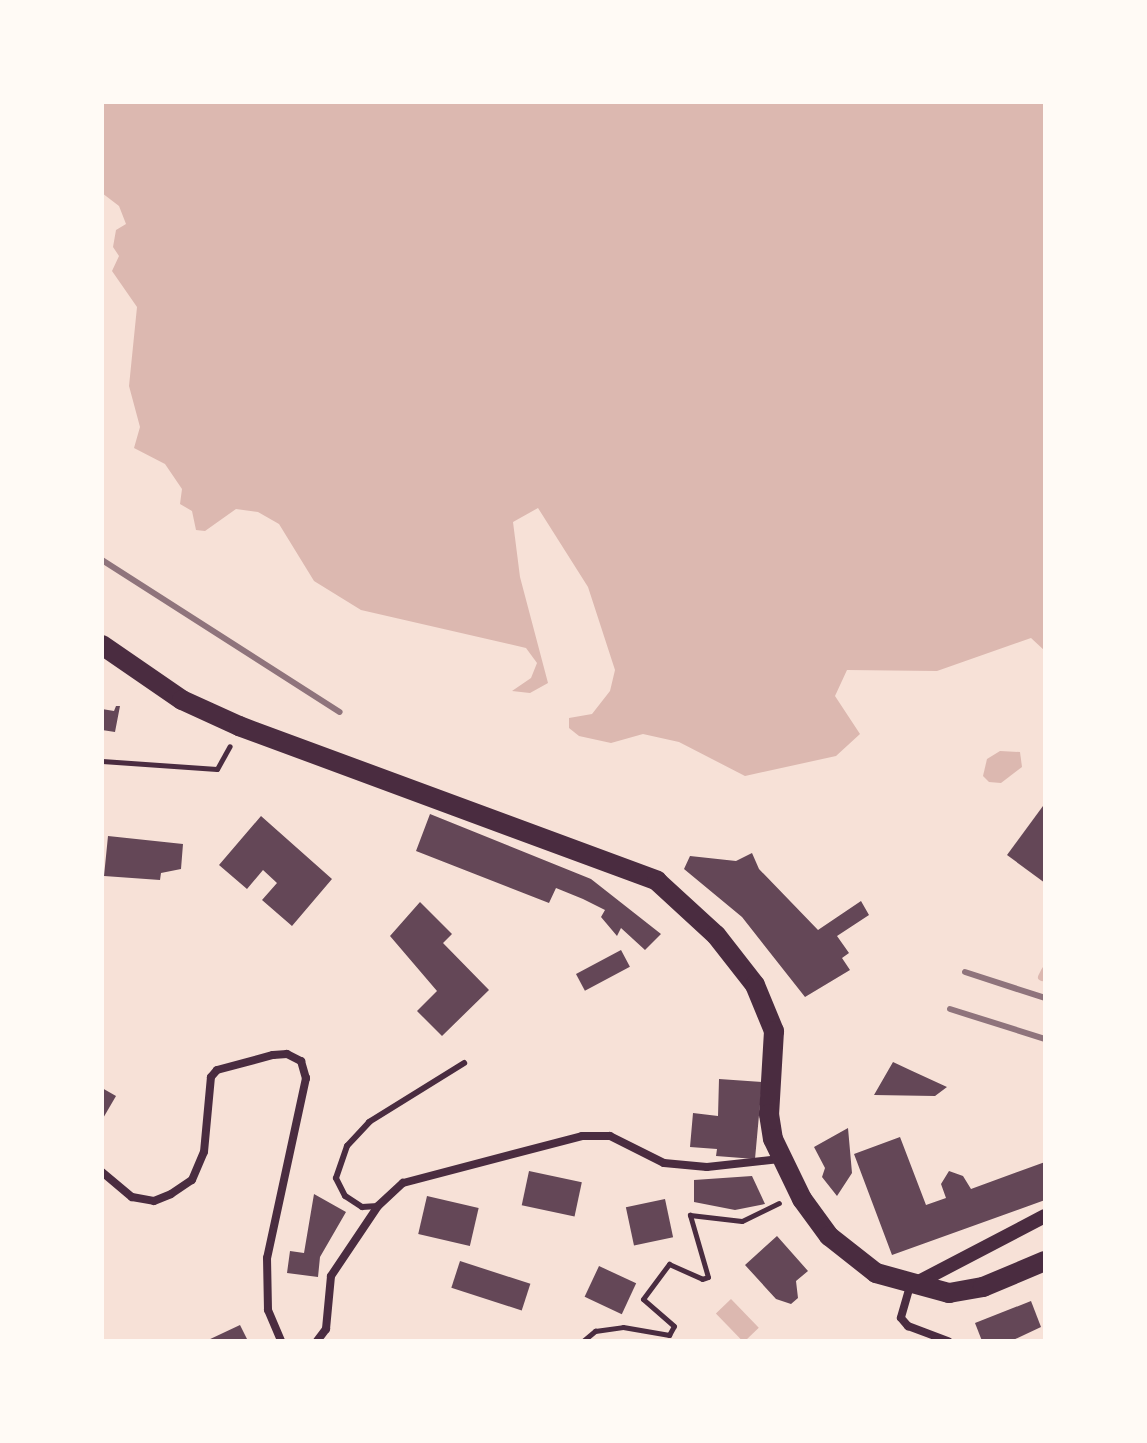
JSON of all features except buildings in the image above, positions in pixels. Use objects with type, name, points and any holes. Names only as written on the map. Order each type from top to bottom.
[{"type":"main road","points":[[102,645],[182,700],[239,726],[601,857],[671,891],[716,935],[755,985],[774,1031],[769,1114],[786,1168],[829,1236],[857,1263],[910,1286],[949,1293],[983,1287],[1045,1261]]},
{"type":"street","points":[[102,1172],[132,1197],[154,1201],[171,1194],[192,1180],[204,1152],[211,1077],[217,1070],[273,1055],[287,1054],[301,1061],[306,1078],[267,1258],[268,1310],[281,1341]]},
{"type":"street","points":[[317,1341],[326,1329],[331,1276],[378,1206],[403,1183],[444,1168],[522,1156],[582,1136],[610,1136],[664,1163],[786,1168]]},
{"type":"street","points":[[948,1341],[908,1326],[901,1318],[910,1286],[1045,1216]]},
{"type":"lane","points":[[378,1206],[362,1207],[345,1196],[336,1178],[347,1146],[369,1122],[464,1063]]},
{"type":"path","points":[[102,761],[217,769],[230,746]]},
{"type":"path","points":[[583,1341],[595,1331],[623,1327],[669,1335],[674,1326],[643,1299],[669,1264],[702,1279],[708,1277],[690,1215],[742,1221],[775,1209],[786,1168]]},
{"type":"shaded area","points":[[102,102],[1045,102],[1045,651],[1031,638],[937,671],[847,670],[835,696],[860,734],[836,756],[745,776],[679,742],[643,734],[611,743],[579,736],[569,728],[569,718],[592,714],[610,691],[615,670],[588,587],[538,508],[513,522],[520,577],[548,683],[530,693],[512,691],[531,678],[537,663],[526,648],[361,610],[314,581],[279,524],[258,512],[236,509],[205,531],[196,530],[192,511],[180,504],[182,489],[165,464],[134,448],[140,427],[129,386],[137,307],[112,271],[119,256],[113,247],[116,230],[126,224],[119,206],[102,193]]},
{"type":"shaded area","points":[[1000,751],[1020,752],[1022,767],[1001,783],[989,782],[983,776],[987,759]]},
{"type":"shaded area","points":[[731,1299],[759,1328],[742,1341],[716,1314]]},
{"type":"waterway","points":[[1042,977],[1045,971]]},
{"type":"railway","points":[[102,560],[340,712]]},
{"type":"railway","points":[[965,972],[1045,998]]},
{"type":"railway","points":[[950,1009],[1045,1039]]}]
